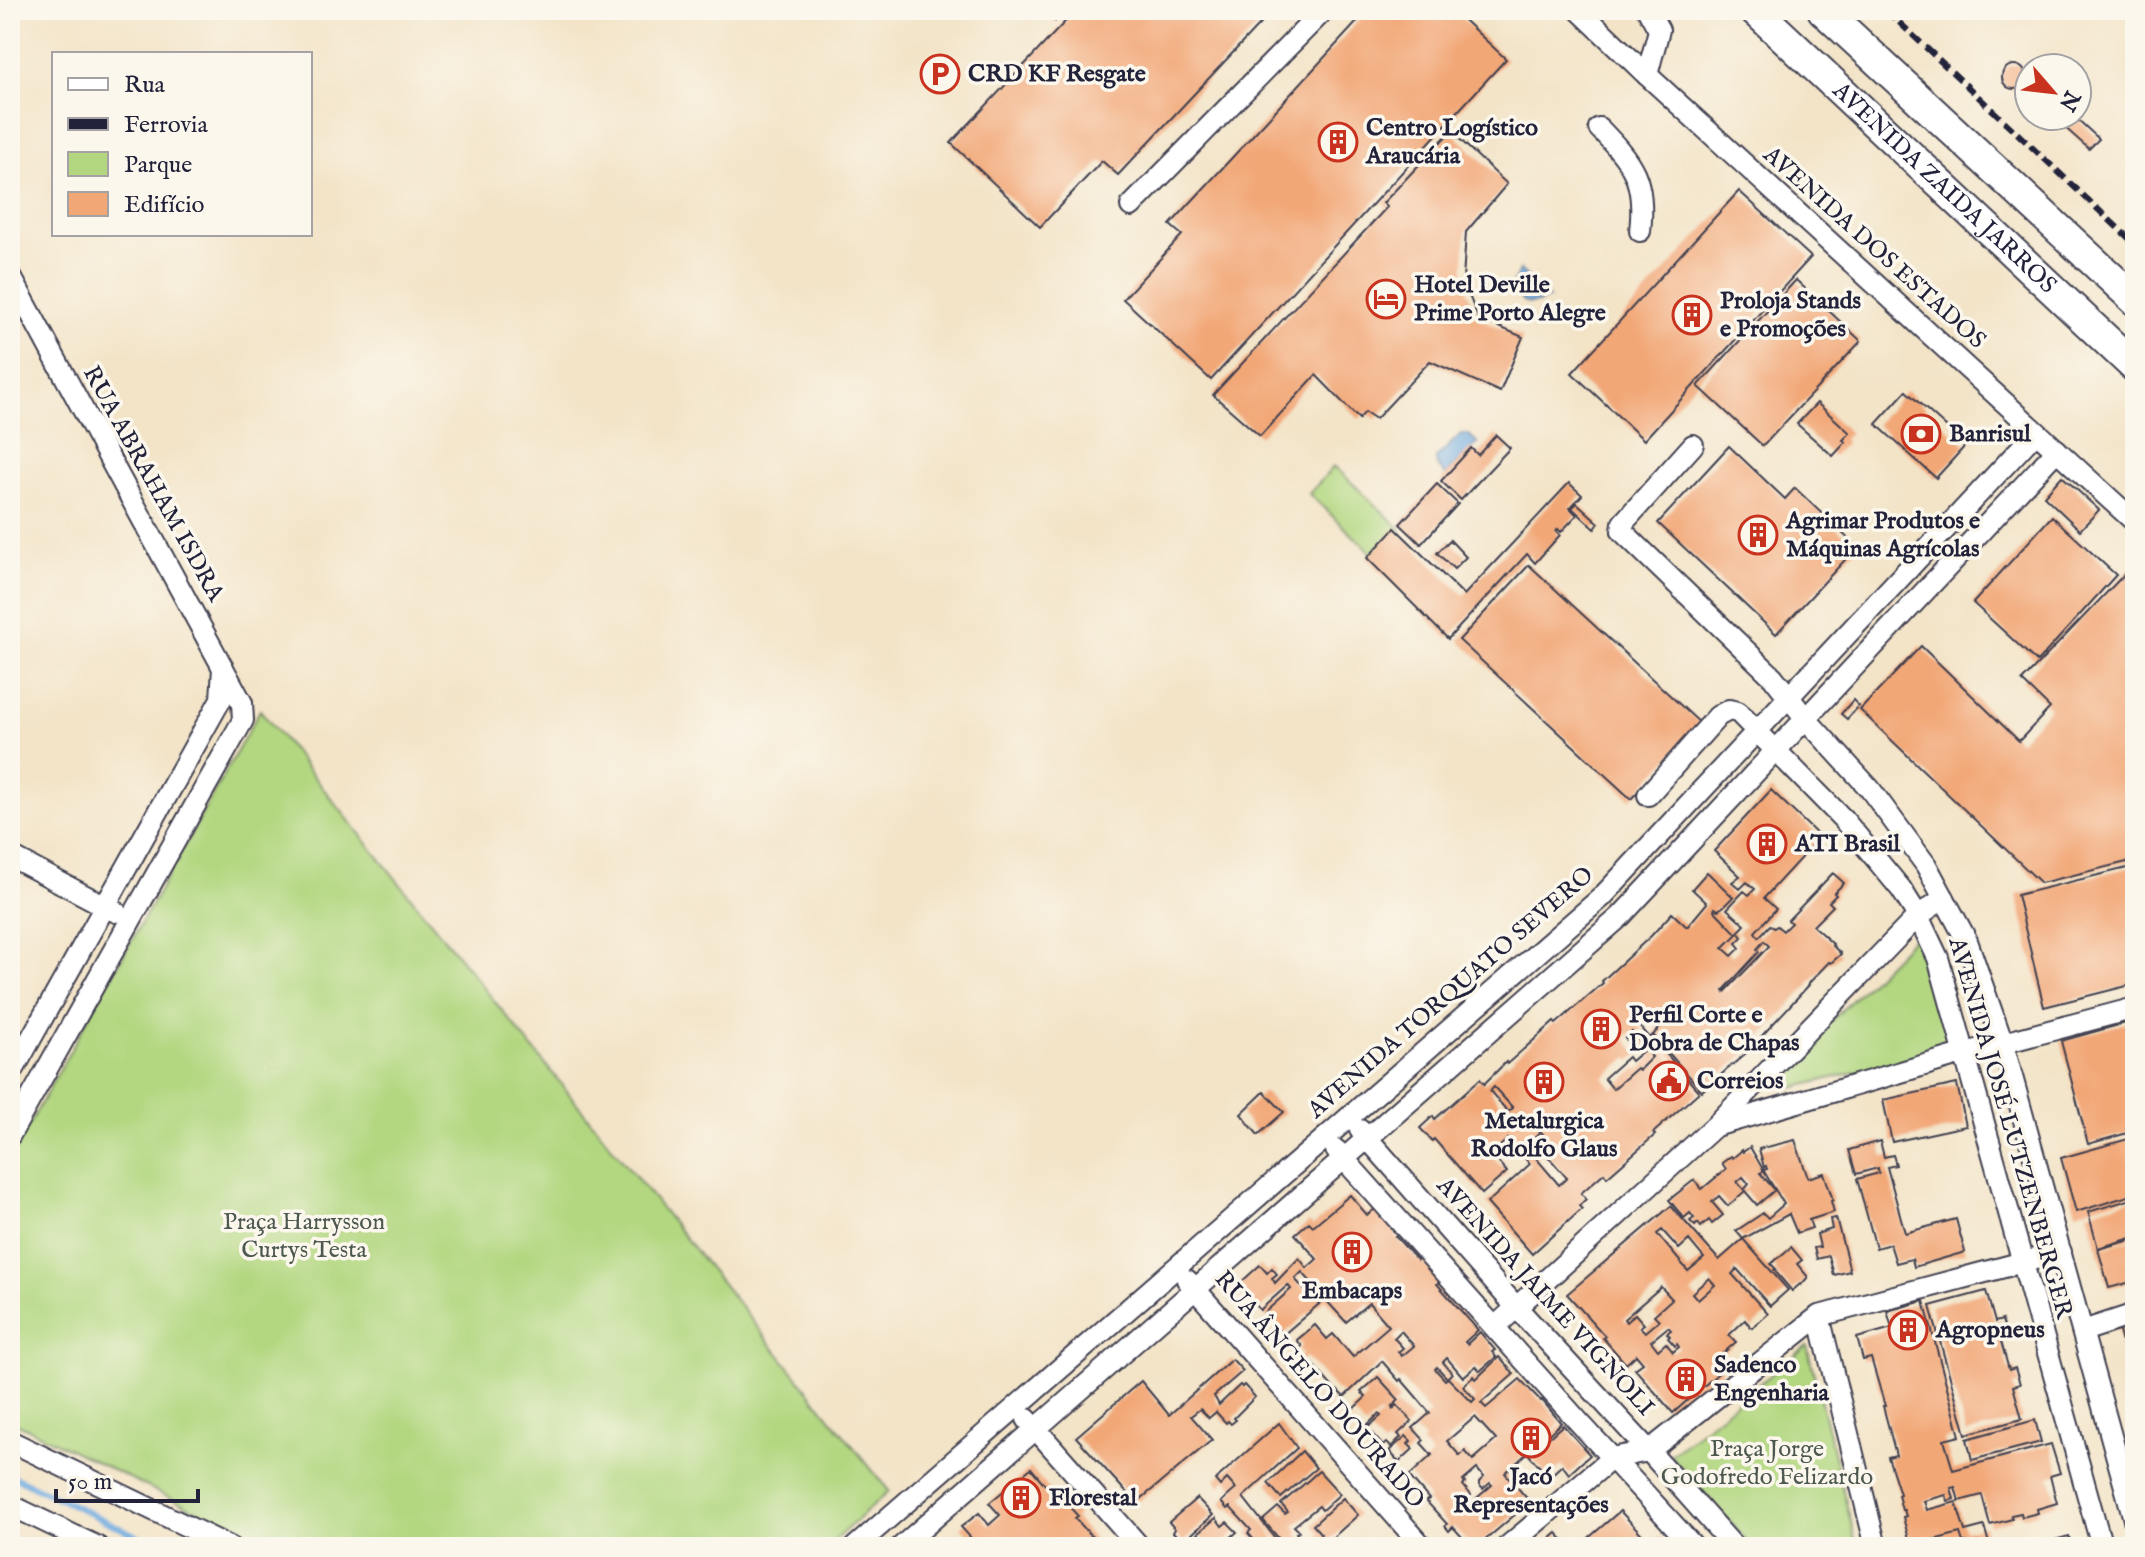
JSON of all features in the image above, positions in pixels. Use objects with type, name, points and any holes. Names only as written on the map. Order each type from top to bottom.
[{"type":"highway","name":"AVENIDA ZAIDA JARROS","points":[[1755,10],[2135,367]]},
{"type":"highway","name":"AVENIDA ZAIDA JARROS","points":[[1823,10],[2135,300]]},
{"type":"street","points":[[1131,206],[1324,10]]},
{"type":"street","name":"AVENIDA DOS ESTADOS","points":[[1579,10],[2135,522]]},
{"type":"street","points":[[1647,75],[1659,30],[1648,10]]},
{"type":"street","points":[[1599,128],[1626,156],[1635,173],[1641,193],[1640,231]]},
{"type":"street","name":"RUA ABRAHAM ISDRA","points":[[10,275],[242,703],[243,720],[131,920]]},
{"type":"street","name":"AVENIDA TORQUATO SEVERO","points":[[855,1547],[1602,897],[2036,432]]},
{"type":"street","name":"AVENIDA JOSÉ LUTZENBERGER","points":[[1693,445],[1623,523],[1622,531],[1773,677],[1806,719],[1870,789],[1926,865],[1967,941],[2003,1044],[2135,1523]]},
{"type":"street","points":[[901,1547],[1621,916],[2057,450]]},
{"type":"street","points":[[1908,569],[1926,590]]},
{"type":"street","points":[[10,1076],[221,699],[223,668]]},
{"type":"street","name":"AVENIDA JOSÉ LUTZENBERGER","points":[[1648,795],[1718,716],[1729,710],[1738,712],[1843,819],[1901,889],[1918,916],[1938,958],[1966,1053],[2102,1547]]},
{"type":"street","points":[[10,856],[131,920],[10,1135]]},
{"type":"street","points":[[1496,1326],[1715,1126],[1918,916],[1944,898]]},
{"type":"street","points":[[1483,1001],[1500,1023]]},
{"type":"street","points":[[1715,1126],[2135,1008]]},
{"type":"street","name":"AVENIDA JAIME VIGNOLI","points":[[1349,1117],[1734,1547]]},
{"type":"street","points":[[1326,1138],[1694,1547]]},
{"type":"street","points":[[1507,1547],[1612,1458],[1649,1451],[1819,1316],[2061,1252]]},
{"type":"street","name":"RUA ÂNGELO DOURADO","points":[[1176,1268],[1423,1547]]},
{"type":"street","points":[[2083,1331],[2135,1314]]},
{"type":"street","points":[[1819,1316],[1876,1547]]},
{"type":"street","points":[[1016,1407],[1140,1547]]},
{"type":"street","points":[[10,1441],[230,1547]]},
{"type":"street","points":[[10,1505],[98,1547]]},
{"type":"green space","points":[[1334,466],[1401,529],[1376,557],[1309,494]]},
{"type":"green space","name":"Praça Harrysson Curtys Testa","points":[[260,710],[889,1491],[827,1547],[271,1547],[10,1420],[10,1159]]},
{"type":"green space","points":[[1921,930],[1957,1047],[1788,1089],[1780,1073]]},
{"type":"green space","name":"Praça Jorge Godofredo Felizardo","points":[[1807,1346],[1857,1547],[1752,1547],[1670,1455]]},
{"type":"water","points":[[1520,270],[1549,298],[1530,304],[1522,300],[1513,283]]},
{"type":"water","points":[[1461,434],[1468,434],[1478,443],[1445,475],[1437,466],[1436,458]]},
{"type":"building","points":[[1044,10],[1066,10],[1055,21]]},
{"type":"building","points":[[1076,10],[1273,10],[1118,175],[1102,161],[1040,227],[951,143]]},
{"type":"building","name":"Centro Logístico Araucária","points":[[1368,10],[1453,10],[1506,59],[1211,380],[1123,299],[1182,235],[1170,225]]},
{"type":"building","points":[[2013,65],[2013,89],[2003,82],[2002,77]]},
{"type":"building","name":"Hotel Deville Prime Porto Alegre","points":[[1451,131],[1507,184],[1466,232],[1463,280],[1478,318],[1523,337],[1500,392],[1430,361],[1376,419],[1365,412],[1359,419],[1316,375],[1260,436],[1213,395],[1387,207],[1383,203]]},
{"type":"building","points":[[2070,132],[2091,132],[2099,139],[2089,149]]},
{"type":"building","name":"Proloja Stands e Promoções","points":[[1739,191],[1811,257],[1644,440],[1572,373]]},
{"type":"building","points":[[1796,280],[1861,341],[1763,446],[1698,386]]},
{"type":"building","name":"Banrisul","points":[[1906,391],[1966,445],[1936,478],[1876,424]]},
{"type":"building","points":[[1817,403],[1850,433],[1833,456],[1797,424]]},
{"type":"building","points":[[1496,435],[1510,448],[1461,500],[1441,481],[1471,448],[1478,455]]},
{"type":"building","name":"Agrimar Produtos e Máquinas Agrícolas","points":[[1729,446],[1785,499],[1795,488],[1857,547],[1776,634],[1658,523]]},
{"type":"building","points":[[2062,476],[2099,510],[2080,530],[2044,496]]},
{"type":"building","points":[[1569,483],[1582,495],[1570,508],[1577,515],[1561,532],[1556,531],[1560,535],[1535,563],[1527,554],[1448,639],[1367,558],[1395,528],[1464,595]]},
{"type":"building","points":[[1437,484],[1458,504],[1421,544],[1400,524]]},
{"type":"building","points":[[1577,503],[1599,523],[1595,529],[1572,508]]},
{"type":"building","points":[[2052,516],[2116,575],[2037,662],[1973,603]]},
{"type":"building","points":[[1450,540],[1466,557],[1454,569],[1437,553]]},
{"type":"building","points":[[2135,563],[2135,860],[2041,883],[1860,710],[1921,646],[2019,741],[2050,708],[2022,681]]},
{"type":"building","points":[[1529,565],[1701,724],[1631,799],[1459,640]]},
{"type":"building","points":[[1853,700],[1859,706],[1847,719],[1841,714]]},
{"type":"building","points":[[1771,790],[1820,837],[1764,898],[1776,909],[1755,932],[1759,937],[1770,925],[1783,931],[1791,923],[1788,920],[1833,873],[1844,883],[1829,902],[1833,906],[1813,926],[1841,954],[1829,962],[1745,1054],[1702,1091],[1653,1035],[1660,1027],[1650,1016],[1639,1026],[1699,1092],[1607,1177],[1604,1173],[1581,1193],[1586,1199],[1579,1206],[1582,1209],[1532,1254],[1487,1203],[1530,1164],[1508,1139],[1491,1154],[1507,1172],[1482,1194],[1434,1139],[1432,1141],[1420,1128],[1433,1116],[1435,1119],[1480,1079],[1484,1084],[1554,1022],[1556,1024],[1603,983],[1672,913],[1687,927],[1707,903],[1692,889],[1707,872],[1733,897],[1723,907],[1714,910],[1737,934],[1723,948],[1732,956],[1740,948],[1736,943],[1742,937],[1738,932],[1745,925],[1727,909],[1744,891],[1749,895],[1755,889],[1747,882],[1740,889],[1732,882],[1740,876],[1714,851]],"holes":[[[1764,941],[1769,946],[1725,992],[1759,952],[1757,949]],[[1632,1032],[1642,1044],[1635,1050],[1625,1038]],[[1645,1049],[1652,1057],[1613,1089],[1604,1078],[1628,1057],[1631,1061]],[[1494,1087],[1513,1108],[1508,1112],[1490,1091]],[[1541,1132],[1550,1142],[1542,1149],[1533,1139]],[[1544,1152],[1567,1178],[1559,1185],[1536,1158]]]},
{"type":"building","points":[[2135,866],[2135,984],[2044,1007],[2017,895]]},
{"type":"building","points":[[2133,1021],[2135,1131],[2088,1144],[2061,1041]]},
{"type":"building","points":[[1957,1084],[1966,1126],[1892,1142],[1883,1100]]},
{"type":"building","points":[[1264,1092],[1284,1112],[1258,1135],[1241,1114]]},
{"type":"building","points":[[2135,1137],[2135,1194],[2076,1212],[2061,1158]]},
{"type":"building","points":[[1795,1140],[1808,1178],[1824,1173],[1834,1212],[1809,1220],[1812,1228],[1797,1233],[1789,1214],[1743,1239],[1736,1231],[1763,1213],[1768,1218],[1784,1204],[1763,1170],[1767,1169],[1759,1149]]},
{"type":"building","points":[[1880,1141],[1884,1157],[1893,1155],[1896,1165],[1887,1167],[1905,1233],[1956,1219],[1965,1252],[1914,1267],[1912,1259],[1896,1263],[1890,1244],[1876,1248],[1857,1179],[1879,1173],[1878,1168],[1856,1174],[1849,1150]]},
{"type":"building","points":[[1750,1147],[1764,1171],[1760,1173],[1775,1190],[1757,1205],[1745,1191],[1728,1206],[1719,1196],[1712,1202],[1723,1215],[1712,1224],[1709,1220],[1701,1227],[1690,1221],[1694,1218],[1690,1213],[1684,1218],[1669,1200],[1694,1180],[1702,1189],[1726,1169],[1722,1163]],"holes":[[[1743,1177],[1749,1184],[1744,1190],[1737,1182]]]},
{"type":"building","points":[[1350,1195],[1367,1215],[1375,1209],[1417,1260],[1420,1258],[1441,1281],[1437,1284],[1478,1330],[1465,1342],[1467,1344],[1480,1332],[1495,1350],[1492,1352],[1496,1357],[1480,1371],[1476,1366],[1463,1377],[1447,1358],[1443,1362],[1452,1373],[1447,1378],[1437,1367],[1435,1369],[1472,1402],[1475,1399],[1463,1386],[1474,1376],[1476,1379],[1499,1357],[1514,1374],[1481,1403],[1486,1408],[1520,1379],[1561,1423],[1505,1473],[1530,1502],[1477,1547],[1471,1547],[1453,1527],[1449,1531],[1445,1526],[1447,1524],[1426,1501],[1429,1499],[1409,1476],[1432,1455],[1413,1428],[1430,1413],[1401,1379],[1399,1381],[1382,1361],[1344,1397],[1306,1357],[1296,1365],[1294,1362],[1303,1354],[1298,1349],[1302,1346],[1297,1340],[1315,1325],[1327,1339],[1333,1334],[1353,1357],[1389,1326],[1369,1303],[1346,1322],[1325,1299],[1283,1335],[1264,1313],[1291,1289],[1288,1285],[1260,1310],[1238,1285],[1260,1265],[1267,1273],[1272,1268],[1277,1274],[1272,1278],[1275,1283],[1299,1258],[1307,1268],[1317,1259],[1295,1234],[1309,1222],[1313,1226]],"holes":[[[1302,1272],[1311,1282],[1304,1289],[1295,1279]],[[1401,1331],[1414,1346],[1402,1356],[1398,1352],[1403,1348],[1394,1338]],[[1475,1417],[1496,1440],[1473,1460],[1465,1451],[1460,1456],[1447,1441]],[[1477,1469],[1484,1477],[1479,1485],[1483,1489],[1490,1483],[1492,1485],[1464,1509],[1460,1504],[1471,1495],[1463,1481]]]},
{"type":"building","points":[[2135,1198],[2135,1237],[2098,1248],[2088,1212]]},
{"type":"building","points":[[1671,1206],[1719,1260],[1743,1239],[1788,1290],[1770,1306],[1737,1269],[1732,1274],[1768,1314],[1752,1328],[1745,1320],[1729,1335],[1736,1342],[1714,1361],[1722,1370],[1673,1413],[1635,1369],[1643,1363],[1636,1355],[1626,1364],[1567,1294]],"holes":[[[1662,1230],[1679,1249],[1689,1240],[1704,1258],[1688,1271],[1657,1234]],[[1709,1278],[1715,1285],[1698,1300],[1692,1293]],[[1661,1287],[1672,1299],[1654,1315],[1659,1320],[1645,1332],[1640,1327],[1644,1324],[1635,1314],[1626,1322],[1624,1319]],[[1668,1327],[1671,1330],[1667,1333],[1668,1338],[1679,1347],[1673,1352],[1666,1343],[1658,1350],[1651,1341]]]},
{"type":"building","points":[[1836,1218],[1850,1271],[1834,1275],[1829,1256],[1817,1259],[1814,1248],[1820,1247],[1817,1234],[1832,1229],[1830,1219]]},
{"type":"building","points":[[2135,1239],[2135,1281],[2109,1288],[2098,1249]]},
{"type":"building","points":[[1791,1247],[1802,1260],[1797,1264],[1808,1277],[1792,1291],[1771,1264]]},
{"type":"building","points":[[1986,1291],[1995,1322],[2002,1320],[2007,1336],[2000,1338],[2009,1370],[2015,1368],[2020,1384],[2013,1386],[2022,1419],[1966,1434],[1930,1306]]},
{"type":"building","points":[[1924,1301],[1960,1436],[1944,1440],[1953,1470],[2051,1444],[2060,1473],[2050,1476],[2057,1503],[2037,1509],[2038,1513],[2022,1517],[2021,1513],[2011,1515],[2012,1519],[1990,1525],[1982,1495],[1959,1501],[1955,1487],[1951,1488],[1954,1499],[1948,1501],[1946,1495],[1924,1501],[1927,1510],[1956,1502],[1965,1531],[1984,1526],[1990,1547],[1970,1547],[1980,1542],[1967,1545],[1960,1533],[1911,1547],[1903,1517],[1906,1516],[1888,1457],[1896,1455],[1885,1406],[1871,1358],[1863,1360],[1857,1338],[1892,1328],[1887,1311]]},
{"type":"building","points":[[2135,1319],[2135,1388],[2134,1388],[2117,1324]]},
{"type":"building","points":[[1232,1359],[1243,1371],[1214,1396],[1219,1405],[1240,1385],[1244,1385],[1255,1397],[1231,1424],[1216,1412],[1209,1418],[1200,1409],[1191,1416],[1212,1440],[1136,1503],[1076,1437],[1141,1381],[1169,1415]]},
{"type":"building","points":[[1378,1377],[1399,1400],[1393,1409],[1397,1405],[1412,1421],[1398,1434],[1401,1437],[1391,1447],[1387,1443],[1383,1446],[1367,1428],[1381,1416],[1379,1414],[1365,1427],[1351,1411],[1366,1397],[1361,1392]]},
{"type":"building","points":[[2035,1420],[2041,1442],[1972,1460],[1967,1439]]},
{"type":"building","points":[[1279,1423],[1297,1448],[1243,1497],[1275,1538],[1265,1547],[1260,1547],[1248,1533],[1251,1530],[1230,1507],[1227,1509],[1221,1502],[1236,1489],[1227,1479],[1220,1486],[1215,1480]]},
{"type":"building","points":[[1563,1425],[1590,1455],[1569,1474],[1562,1465],[1549,1477],[1529,1455]]},
{"type":"building","points":[[1406,1436],[1413,1449],[1399,1462],[1389,1451]]},
{"type":"building","points":[[1302,1451],[1316,1468],[1281,1498],[1268,1483]]},
{"type":"building","points":[[1031,1468],[1052,1493],[1055,1491],[1078,1516],[1075,1518],[1095,1540],[1088,1547],[999,1547],[995,1542],[990,1547],[979,1547],[961,1527],[979,1513],[989,1525],[1000,1515],[989,1503]]},
{"type":"building","points":[[1319,1471],[1340,1494],[1322,1510],[1319,1506],[1294,1526],[1299,1531],[1296,1533],[1308,1546],[1321,1534],[1313,1525],[1343,1498],[1358,1515],[1329,1541],[1331,1544],[1327,1547],[1286,1547],[1263,1520],[1278,1507],[1285,1514],[1288,1512],[1281,1504]]},
{"type":"building","points":[[1197,1498],[1213,1515],[1183,1542],[1173,1532],[1175,1529],[1169,1522]]},
{"type":"building","points":[[1620,1511],[1652,1545],[1660,1537],[1669,1547],[1578,1547]]},
{"type":"building","points":[[1216,1518],[1222,1526],[1227,1522],[1237,1532],[1220,1547],[1206,1547],[1198,1533]]},
{"type":"building","points":[[1557,1533],[1570,1547],[1543,1545]]},
{"type":"building","points":[[2069,1536],[2071,1547],[2033,1547],[2033,1546]]},
{"type":"waterway","points":[[10,1475],[160,1547]]},
{"type":"railway","points":[[1886,10],[2135,244]]},
{"type":"place","name":"CRD KF Resgate","points":[[940,74]]},
{"type":"place","name":"Centro Logístico Araucária","points":[[1338,142]]},
{"type":"place","name":"Hotel Deville Prime Porto Alegre","points":[[1386,299]]},
{"type":"place","name":"Proloja Stands e Promoções","points":[[1692,315]]},
{"type":"place","name":"Banrisul","points":[[1921,434]]},
{"type":"place","name":"Agrimar Produtos e Máquinas Agrícolas","points":[[1758,535]]},
{"type":"place","name":"ATI Brasil","points":[[1767,844]]},
{"type":"place","name":"Perfil Corte e Dobra de Chapas","points":[[1601,1029]]},
{"type":"place","name":"Correios","points":[[1669,1081]]},
{"type":"place","name":"Metalurgica Rodolfo Glaus","points":[[1544,1082]]},
{"type":"place","name":"Embacaps","points":[[1352,1252]]},
{"type":"place","name":"Agropneus","points":[[1908,1330]]},
{"type":"place","name":"Sadenco Engenharia","points":[[1686,1379]]},
{"type":"place","name":"Jacó Representações","points":[[1531,1438]]},
{"type":"place","name":"Florestal","points":[[1021,1498]]}]
